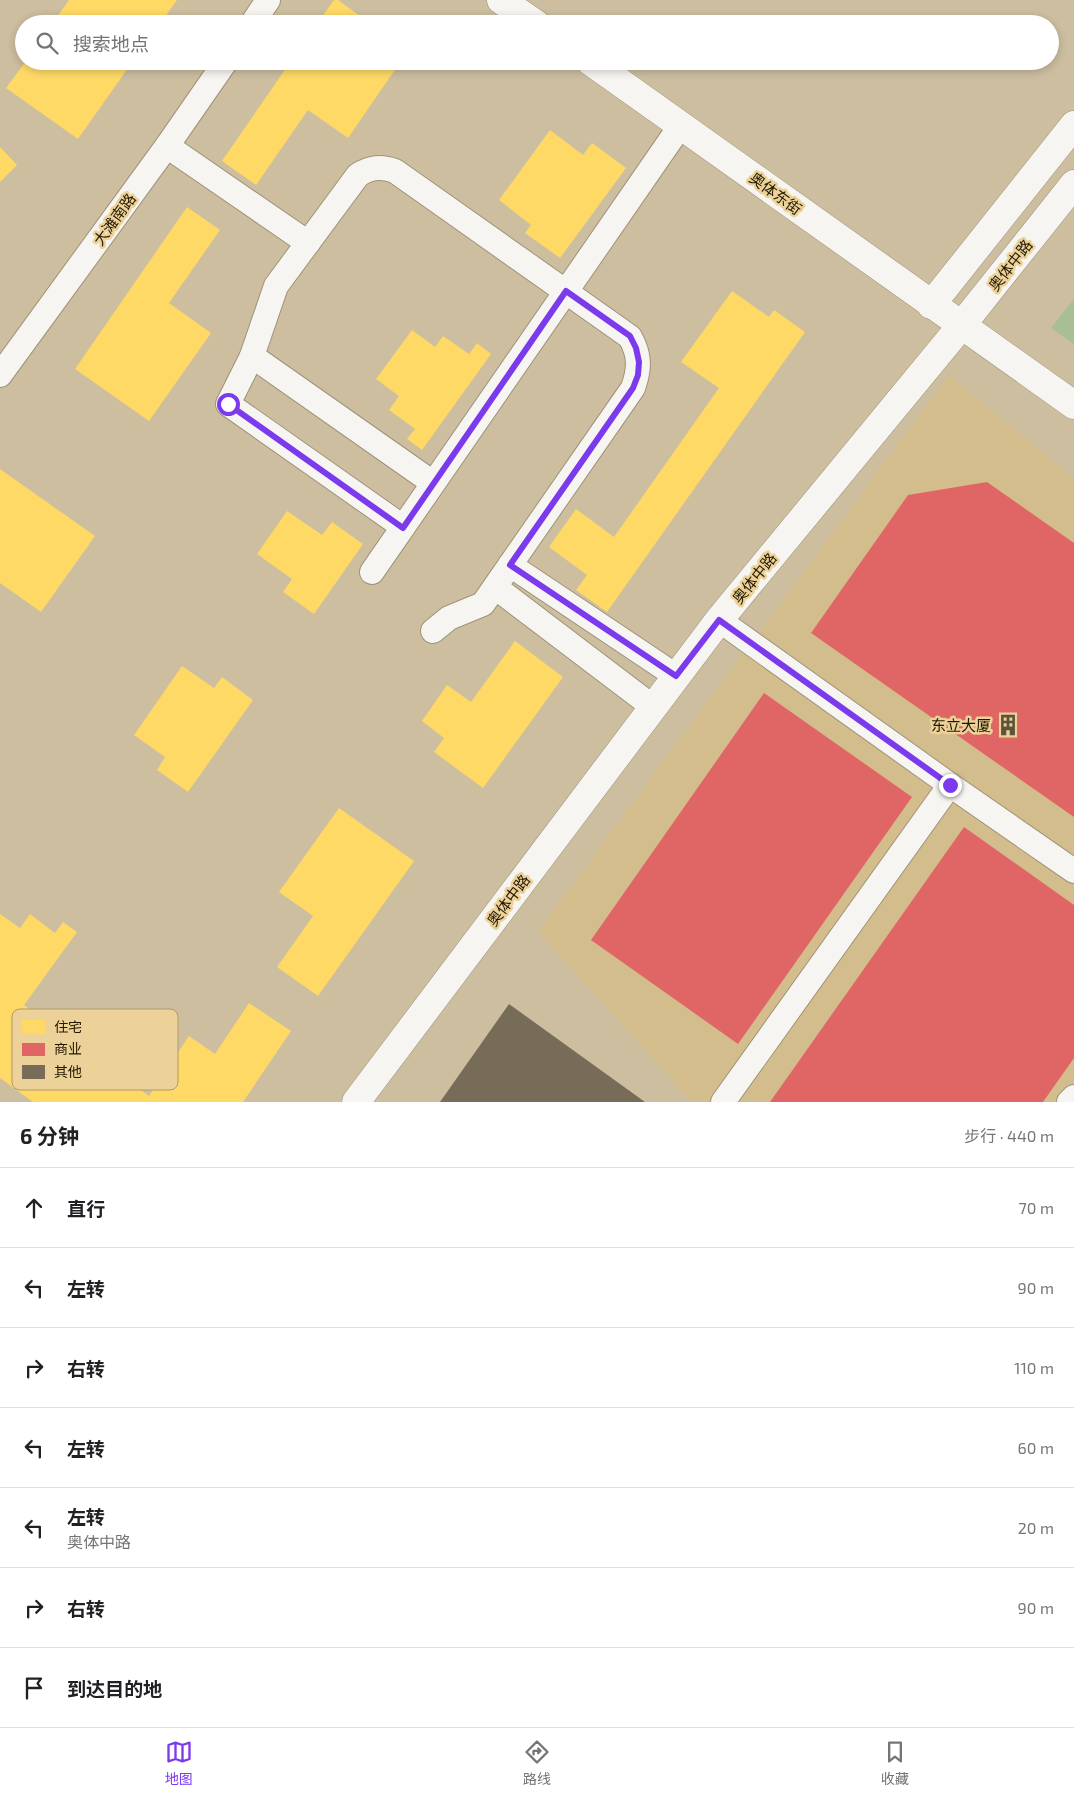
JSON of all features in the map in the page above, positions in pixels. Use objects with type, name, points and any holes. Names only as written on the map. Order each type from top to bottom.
[{"type":"main road","points":[[502,0],[523,15]]},
{"type":"main road","name":"奥体东街","points":[[603,70],[1074,405]]},
{"type":"main road","points":[[931,305],[1074,125]]},
{"type":"main road","name":"奥体中路","points":[[356,1102],[719,620],[961,326],[1074,184]]},
{"type":"street","points":[[258,15],[268,0]]},
{"type":"street","name":"大滩南路","points":[[0,375],[167,146],[220,70]]},
{"type":"street","points":[[372,572],[681,125]]},
{"type":"street","points":[[167,146],[308,243]]},
{"type":"street","points":[[403,528],[228,404],[252,356],[276,286],[358,175],[376,167],[395,171],[630,336],[638,355],[638,375],[633,388],[495,587],[482,604],[449,618],[434,631]]},
{"type":"street","points":[[252,356],[434,483]]},
{"type":"street","points":[[510,565],[676,676]]},
{"type":"street","points":[[495,587],[653,707]]},
{"type":"street","points":[[719,620],[1074,871]]},
{"type":"street","points":[[723,1102],[950,785]]},
{"type":"street","points":[[1069,1102],[1074,1097]]},
{"type":"shaded area","points":[[949,375],[1074,479],[1074,1102],[692,1102],[538,931]]},
{"type":"green space","points":[[1074,299],[1074,344],[1051,328]]},
{"type":"building: 住宅","points":[[69,0],[177,0],[166,15],[58,15]]},
{"type":"building: 住宅","points":[[334,0],[338,0],[359,15],[323,15]]},
{"type":"building: 住宅","points":[[19,70],[127,70],[78,139],[6,88]]},
{"type":"building: 住宅","points":[[285,70],[395,70],[348,138],[308,110],[256,185],[222,161]]},
{"type":"building: 住宅","points":[[550,130],[583,155],[592,143],[626,168],[560,258],[525,233],[531,225],[499,200]]},
{"type":"building: 住宅","points":[[0,147],[17,165],[0,182]]},
{"type":"building: 住宅","points":[[187,207],[220,230],[169,303],[211,333],[149,421],[75,369]]},
{"type":"building: 住宅","points":[[732,291],[769,317],[774,310],[805,332],[607,612],[576,590],[587,575],[549,547],[576,509],[614,537],[719,388],[681,362]]},
{"type":"building: 住宅","points":[[412,330],[435,347],[443,336],[469,354],[477,343],[491,354],[422,450],[407,439],[415,429],[389,410],[399,396],[376,379]]},
{"type":"building: 住宅","points":[[0,469],[95,536],[41,612],[0,583]]},
{"type":"building: 住宅","points":[[287,511],[322,535],[332,522],[363,544],[314,614],[283,592],[292,579],[257,554]]},
{"type":"building: 住宅","points":[[515,641],[563,677],[483,788],[434,752],[444,738],[422,721],[447,685],[471,702]]},
{"type":"building: 住宅","points":[[182,666],[214,688],[222,677],[253,700],[188,792],[157,770],[165,757],[134,735]]},
{"type":"building: 住宅","points":[[339,808],[414,861],[318,996],[277,967],[313,916],[279,892]]},
{"type":"building: 住宅","points":[[0,914],[20,928],[30,914],[55,933],[63,922],[77,932],[24,1005],[29,1009],[12,1009],[12,1087],[0,1078]]},
{"type":"building: 住宅","points":[[249,1003],[291,1031],[243,1102],[33,1102],[16,1090],[141,1090],[149,1096],[153,1090],[178,1090],[178,1052],[189,1036],[215,1054]]},
{"type":"building: 商业","name":"东立大厦","points":[[987,482],[1074,543],[1074,817],[811,633],[908,495]]},
{"type":"building: 商业","points":[[764,693],[912,797],[738,1044],[591,940]]},
{"type":"building: 商业","points":[[964,827],[1074,905],[1074,1058],[1043,1102],[770,1102]]},
{"type":"building: 其他","points":[[509,1004],[645,1102],[440,1102]]},
{"type":"place","name":"东立大厦","points":[[1008,725]]},
{"type":"route","points":[[228,404],[403,528],[566,291],[630,336],[636,348],[639,362],[638,375],[633,388],[510,565],[676,676],[719,620],[950,785]]}]
